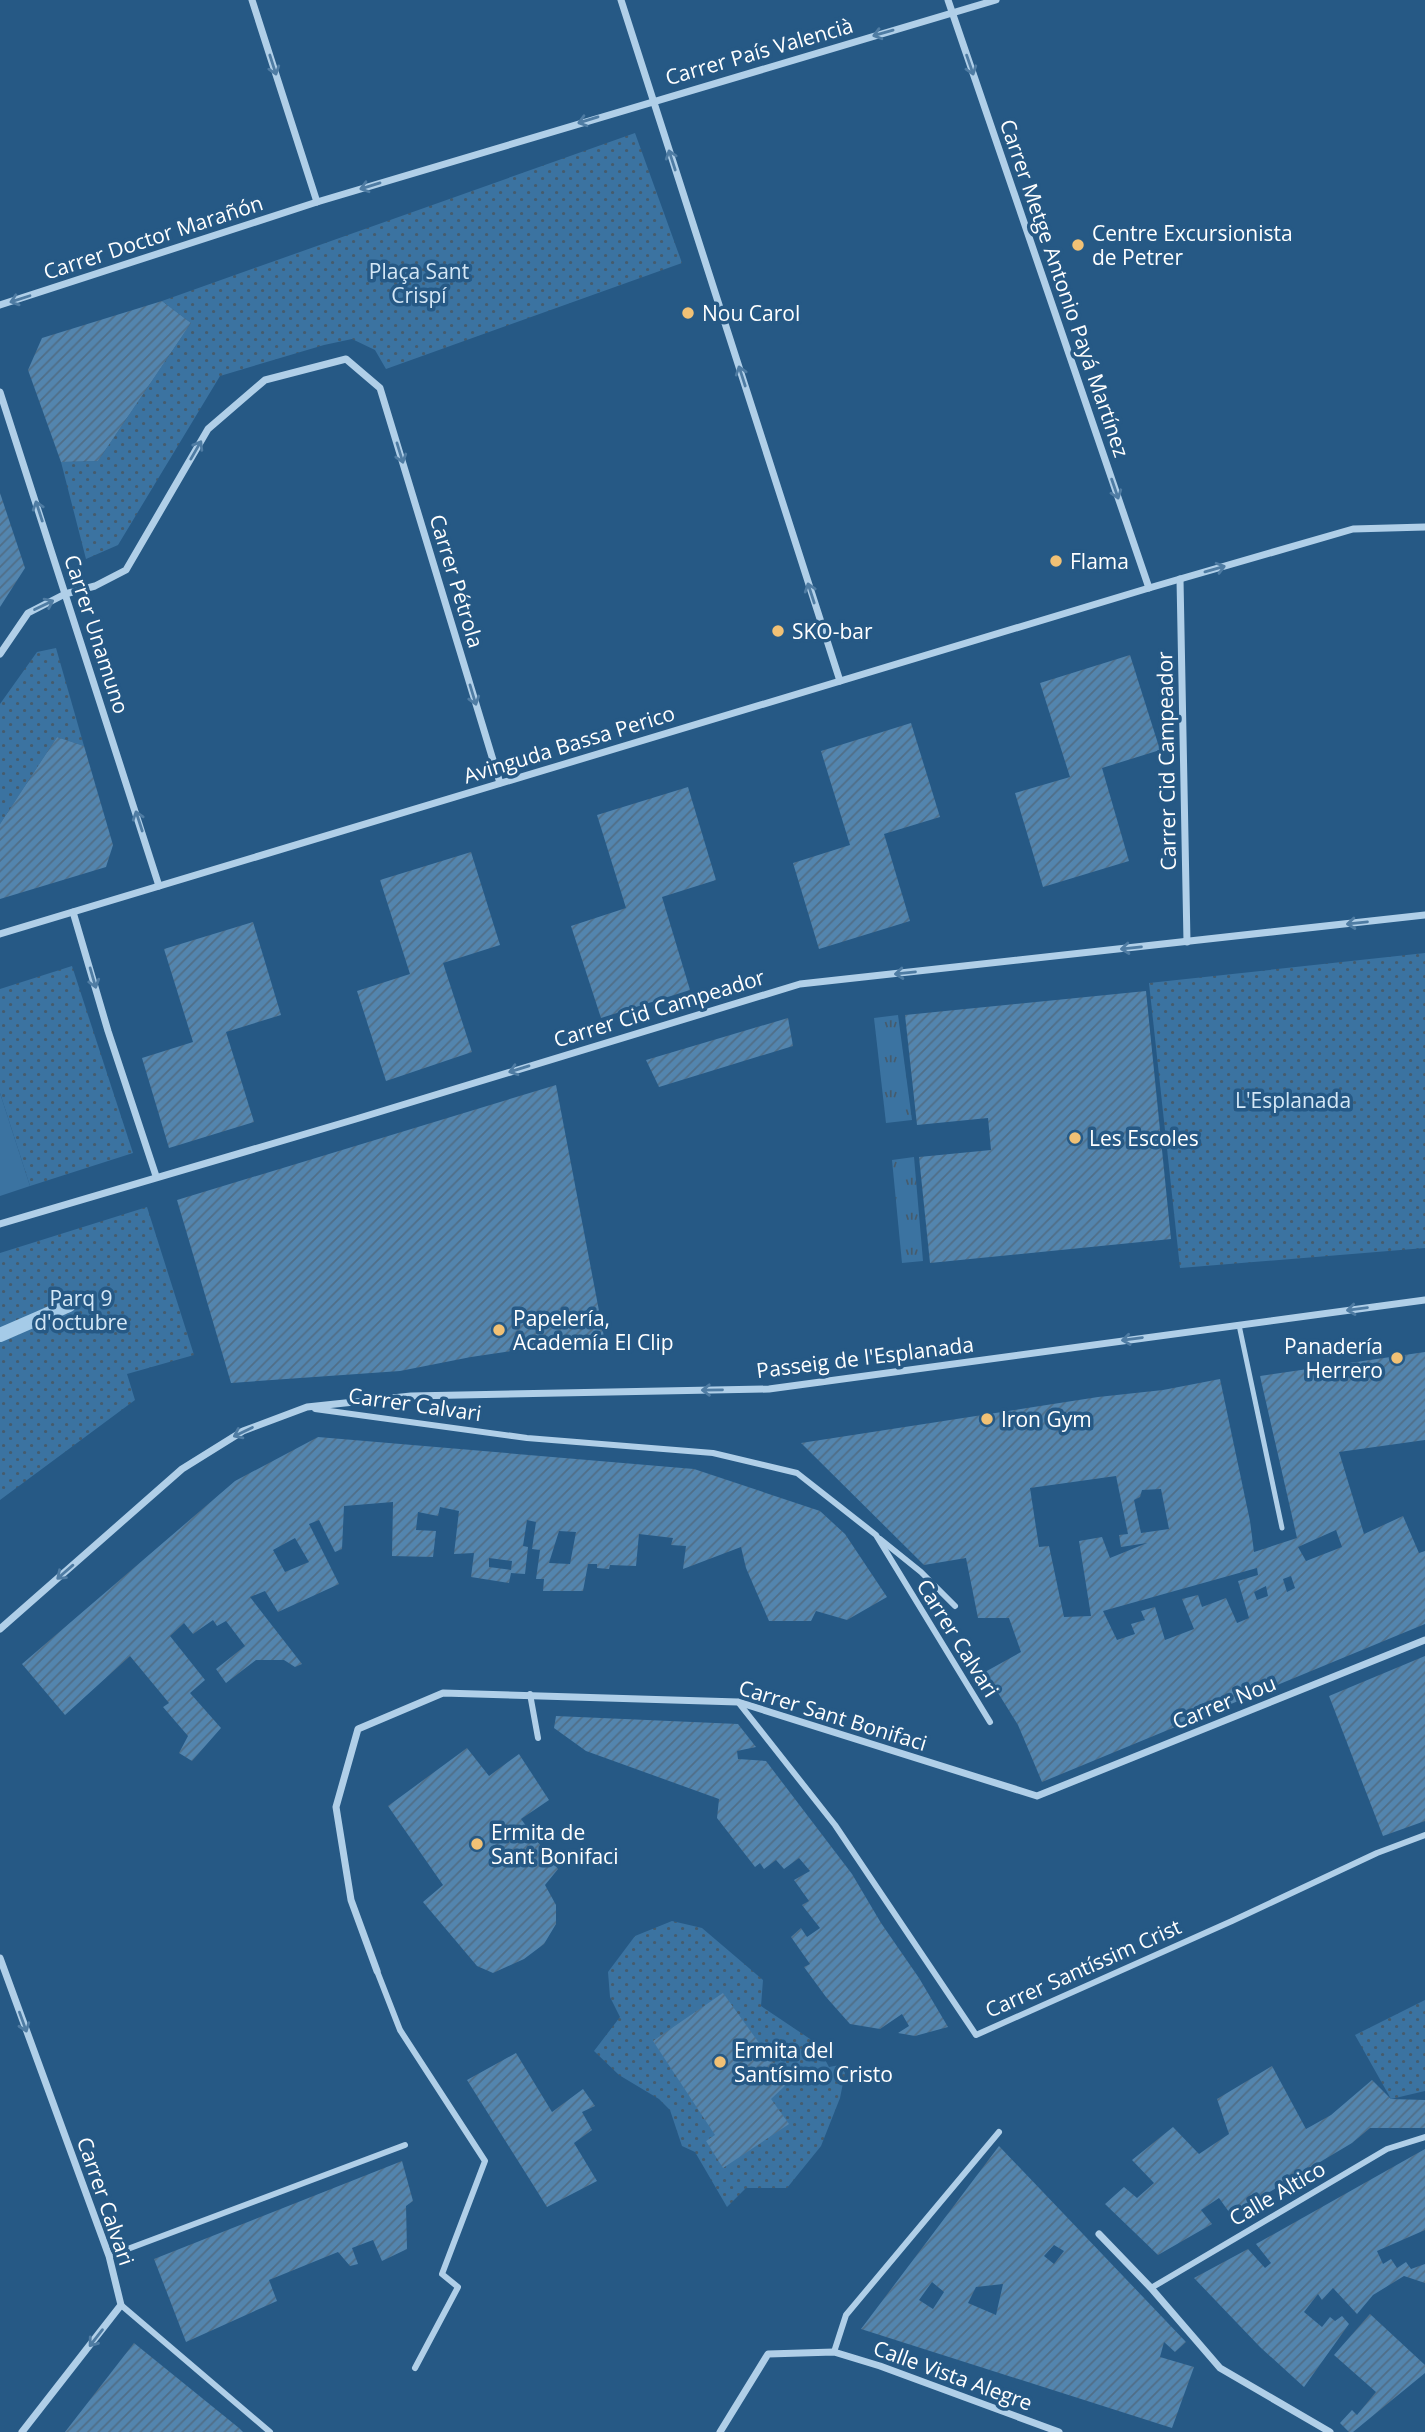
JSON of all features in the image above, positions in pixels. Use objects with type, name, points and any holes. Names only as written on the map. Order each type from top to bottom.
[{"type":"street","points":[[252,0],[317,202],[653,101]]},
{"type":"street","points":[[621,0],[840,681]]},
{"type":"street","name":"Carrer Metge Antonio Payá Martínez","points":[[948,0],[1149,588]]},
{"type":"street","name":"Carrer País Valencià","points":[[653,101],[996,0]]},
{"type":"street","name":"Carrer Doctor Marañón","points":[[0,305],[317,202]]},
{"type":"street","name":"Carrer Pétrola","points":[[65,594],[95,586],[126,570],[208,429],[265,380],[346,359],[380,388],[500,783]]},
{"type":"street","name":"Carrer Unamuno","points":[[0,392],[159,886]]},
{"type":"street","name":"Avinguda Bassa Perico","points":[[0,934],[1353,529],[1425,527]]},
{"type":"street","name":"Carrer Cid Campeador","points":[[1180,579],[1186,942]]},
{"type":"street","points":[[0,654],[28,613],[65,594]]},
{"type":"street","points":[[73,912],[108,1031],[156,1176]]},
{"type":"street","name":"Carrer Cid Campeador","points":[[0,1224],[800,984],[1425,915]]},
{"type":"street","name":"Passeig de l'Esplanada","points":[[307,1408],[411,1396],[769,1389],[1425,1300]]},
{"type":"street","name":"Carrer Calvari","points":[[0,1629],[182,1468],[243,1431],[307,1408],[527,1438],[713,1453],[797,1473],[921,1572],[955,1606]]},
{"type":"street","name":"Carrer Calvari","points":[[876,1535],[990,1722]]},
{"type":"street","name":"Carrer Nou","points":[[1037,1797],[1425,1640]]},
{"type":"street","name":"Carrer Sant Bonifaci","points":[[377,1971],[351,1900],[335,1807],[358,1730],[443,1693],[738,1702],[1037,1797]]},
{"type":"street","points":[[530,1694],[538,1738]]},
{"type":"street","name":"Carrer Santíssim Crist","points":[[738,1702],[835,1825],[976,2035],[1377,1853],[1425,1835]]},
{"type":"street","name":"Carrer Calvari","points":[[0,1958],[109,2256],[121,2305]]},
{"type":"street","points":[[377,1971],[400,2030],[485,2161],[442,2274],[458,2287],[415,2368]]},
{"type":"street","points":[[834,2352],[846,2315],[999,2132]]},
{"type":"street","name":"Calle Altico","points":[[1151,2288],[1387,2149],[1425,2137]]},
{"type":"street","points":[[109,2256],[405,2145]]},
{"type":"street","points":[[1099,2234],[1151,2288],[1220,2368],[1330,2432]]},
{"type":"street","points":[[22,2432],[121,2305],[270,2432]]},
{"type":"street","name":"Calle Vista Alegre","points":[[720,2432],[768,2354],[834,2352],[880,2366],[1059,2432]]},
{"type":"lane","points":[[1238,1325],[1282,1528]]},
{"type":"green space","name":"Plaça Sant Crispí","points":[[635,133],[682,263],[386,369],[375,350],[352,339],[220,376],[118,545],[86,559],[61,462],[98,461],[191,323],[162,301]]},
{"type":"green space","points":[[56,648],[84,746],[57,737],[0,824],[0,704],[37,652]]},
{"type":"green space","name":"L'Esplanada","points":[[1425,953],[1425,1248],[1180,1268],[1149,983]]},
{"type":"green space","points":[[72,966],[133,1153],[30,1186],[0,1093],[0,989]]},
{"type":"green space","points":[[898,1015],[912,1120],[886,1123],[874,1018]]},
{"type":"green space","points":[[0,1093],[30,1186],[0,1196]]},
{"type":"green space","points":[[914,1157],[923,1261],[902,1263],[892,1160]]},
{"type":"green space","name":"Parq 9 d'octubre","points":[[147,1207],[194,1355],[127,1374],[135,1400],[0,1500],[0,1253]]},
{"type":"green space","points":[[672,1921],[702,1928],[763,1980],[761,2006],[816,2043],[829,2067],[840,2065],[845,2073],[840,2098],[821,2146],[787,2188],[746,2188],[727,2207],[695,2152],[682,2146],[670,2110],[659,2099],[619,2075],[594,2051],[620,2017],[610,1997],[608,1972],[635,1936]]},
{"type":"green space","points":[[1425,2000],[1425,2091],[1391,2099],[1355,2035]]},
{"type":"building","points":[[162,301],[191,323],[98,461],[61,462],[28,370],[42,338]]},
{"type":"building","points":[[0,493],[25,568],[0,607]]},
{"type":"building","points":[[1130,655],[1160,750],[1102,768],[1129,861],[1043,887],[1015,793],[1070,777],[1040,683]]},
{"type":"building","points":[[911,723],[940,817],[884,834],[910,921],[819,949],[793,863],[850,845],[821,751]]},
{"type":"building","points":[[57,737],[84,746],[113,845],[106,867],[0,899],[0,824]]},
{"type":"building","points":[[688,787],[716,880],[662,897],[690,990],[601,1018],[571,926],[626,908],[597,815]]},
{"type":"building","points":[[471,852],[500,945],[443,963],[472,1052],[386,1081],[357,991],[410,974],[380,880]]},
{"type":"building","points":[[253,922],[281,1015],[226,1032],[254,1122],[169,1148],[142,1058],[193,1042],[164,949]]},
{"type":"building","name":"Les Escoles","points":[[1146,991],[1171,1239],[930,1263],[919,1157],[991,1150],[988,1118],[917,1125],[905,1015]]},
{"type":"building","points":[[788,1018],[793,1046],[659,1087],[646,1060]]},
{"type":"building","points":[[556,1085],[604,1337],[471,1357],[400,1371],[231,1383],[177,1200]]},
{"type":"building","points":[[1425,1352],[1425,1440],[1339,1452],[1364,1534],[1403,1516],[1419,1553],[1425,1551],[1425,1624],[1042,1782],[1018,1725],[985,1672],[1021,1652],[1009,1618],[978,1618],[966,1558],[924,1565],[801,1443],[1098,1397],[1163,1390],[1220,1379],[1254,1552],[1297,1538],[1260,1376]],"holes":[[[1116,1476],[1128,1534],[1119,1535],[1121,1547],[1147,1543],[1110,1558],[1102,1537],[1079,1541],[1091,1616],[1064,1617],[1049,1546],[1039,1547],[1030,1488]],[[1161,1489],[1169,1529],[1141,1533],[1134,1500],[1140,1497],[1142,1490]],[[1336,1530],[1342,1547],[1306,1561],[1298,1547]],[[1257,1568],[1258,1575],[1238,1581],[1249,1618],[1237,1623],[1226,1598],[1202,1607],[1198,1595],[1182,1599],[1194,1629],[1165,1640],[1155,1607],[1141,1611],[1145,1620],[1131,1624],[1135,1634],[1117,1640],[1103,1611]],[[1291,1576],[1295,1588],[1287,1592],[1283,1579]],[[1266,1586],[1268,1596],[1257,1600],[1254,1592]]]},
{"type":"building","points":[[318,1437],[694,1469],[820,1511],[845,1534],[887,1597],[847,1620],[816,1611],[811,1621],[769,1621],[746,1568],[741,1547],[683,1569],[686,1546],[671,1545],[673,1538],[639,1534],[636,1566],[610,1565],[609,1569],[588,1564],[583,1591],[543,1591],[544,1579],[536,1579],[540,1550],[532,1549],[536,1522],[527,1520],[523,1546],[528,1547],[525,1574],[511,1573],[509,1583],[471,1577],[474,1553],[454,1554],[459,1511],[440,1507],[438,1516],[418,1512],[416,1530],[436,1531],[433,1557],[392,1556],[393,1502],[344,1506],[342,1549],[335,1552],[319,1520],[309,1524],[339,1584],[278,1612],[265,1591],[250,1597],[302,1664],[295,1667],[284,1660],[256,1660],[226,1683],[216,1669],[245,1646],[226,1621],[217,1626],[213,1620],[193,1634],[184,1623],[170,1636],[205,1680],[190,1693],[221,1728],[192,1761],[179,1753],[188,1736],[163,1707],[169,1703],[130,1656],[65,1715],[22,1664],[235,1481]],"holes":[[[559,1531],[576,1532],[570,1564],[549,1563]],[[295,1538],[309,1562],[285,1572],[273,1550]],[[489,1558],[512,1561],[511,1570],[489,1567]]]},
{"type":"building","points":[[1425,1656],[1425,1821],[1383,1836],[1329,1696]]},
{"type":"building","points":[[556,1716],[738,1724],[756,1747],[737,1751],[738,1759],[766,1761],[852,1874],[948,2027],[915,2036],[898,2033],[909,2026],[902,2014],[880,2029],[850,2024],[804,1967],[810,1964],[791,1937],[801,1928],[807,1937],[820,1928],[802,1905],[809,1901],[794,1880],[810,1871],[799,1858],[784,1869],[776,1860],[764,1869],[760,1863],[755,1867],[717,1818],[719,1799],[586,1751],[554,1728]]},
{"type":"building","name":"Ermita de Sant Bonifaci","points":[[467,1748],[489,1776],[519,1754],[549,1800],[521,1819],[558,1869],[545,1885],[556,1905],[556,1924],[544,1944],[524,1959],[493,1973],[477,1966],[423,1902],[443,1885],[388,1806]]},
{"type":"building","name":"Ermita del Santísimo Cristo","points":[[723,1993],[788,2083],[771,2099],[789,2124],[723,2168],[706,2141],[715,2135],[653,2041]]},
{"type":"building","points":[[516,2053],[552,2112],[583,2089],[595,2106],[582,2112],[592,2130],[574,2143],[597,2181],[547,2207],[467,2080]]},
{"type":"building","points":[[1272,2066],[1306,2129],[1331,2115],[1372,2080],[1391,2099],[1425,2100],[1425,2128],[1370,2128],[1352,2143],[1246,2206],[1229,2212],[1219,2198],[1201,2210],[1212,2224],[1158,2255],[1105,2204],[1124,2187],[1137,2198],[1154,2183],[1132,2160],[1173,2127],[1199,2154],[1229,2134],[1217,2099]]},
{"type":"building","points":[[999,2146],[1186,2342],[1175,2352],[1164,2342],[1160,2357],[1194,2367],[1172,2428],[861,2329]],"holes":[[[1054,2245],[1064,2251],[1054,2264],[1044,2256]],[[932,2282],[944,2292],[933,2309],[919,2300]],[[1003,2284],[996,2315],[968,2303],[976,2287]]]},
{"type":"building","points":[[1425,2149],[1425,2230],[1377,2251],[1383,2264],[1391,2259],[1397,2268],[1406,2262],[1411,2269],[1425,2264],[1425,2283],[1404,2276],[1373,2295],[1357,2314],[1333,2288],[1322,2300],[1318,2294],[1304,2312],[1322,2327],[1330,2317],[1335,2321],[1342,2316],[1349,2324],[1304,2387],[1260,2347],[1194,2278],[1248,2249],[1265,2268],[1271,2263],[1256,2244]]},
{"type":"building","points":[[402,2161],[413,2201],[406,2206],[407,2249],[382,2261],[373,2240],[352,2248],[358,2264],[350,2266],[338,2252],[269,2280],[277,2301],[186,2342],[154,2259]]},
{"type":"building","points":[[1370,2314],[1425,2365],[1425,2373],[1353,2432],[1349,2432],[1340,2423],[1352,2410],[1357,2415],[1376,2392],[1334,2355]]},
{"type":"building","points":[[134,2343],[239,2428],[243,2432],[65,2432]]},
{"type":"waterway","points":[[0,1335],[69,1305]]},
{"type":"place","name":"Centre Excursionista de Petrer","points":[[1078,245]]},
{"type":"place","name":"Nou Carol","points":[[688,313]]},
{"type":"place","name":"Flama","points":[[1056,561]]},
{"type":"place","name":"SKO-bar","points":[[778,631]]},
{"type":"place","name":"Les Escoles","points":[[1075,1138]]},
{"type":"place","name":"Papelería, Academía El Clip","points":[[499,1330]]},
{"type":"place","name":"Panadería Herrero","points":[[1397,1358]]},
{"type":"place","name":"Iron Gym","points":[[987,1419]]},
{"type":"place","name":"Ermita de Sant Bonifaci","points":[[477,1844]]},
{"type":"place","name":"Ermita del Santísimo Cristo","points":[[720,2062]]}]
